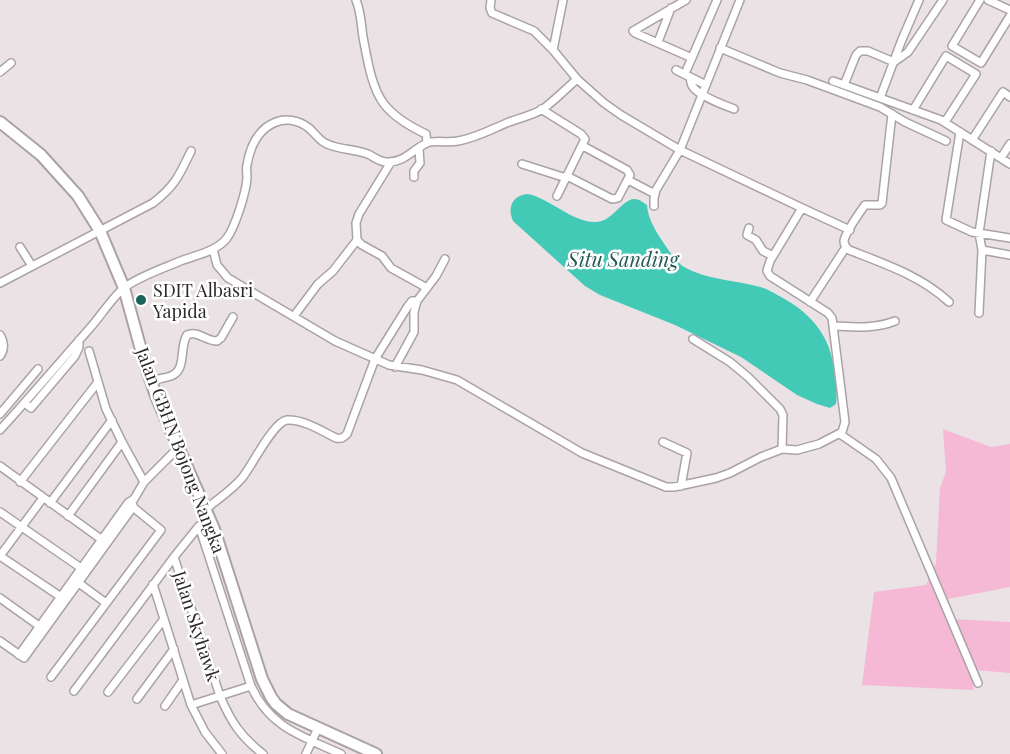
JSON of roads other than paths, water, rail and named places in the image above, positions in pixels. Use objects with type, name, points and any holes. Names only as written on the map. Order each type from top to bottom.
[{"type":"street","points":[[356,0],[360,10],[368,65],[379,96],[383,104],[393,113],[426,134],[427,143]]},
{"type":"street","points":[[491,0],[492,13],[534,31],[577,79],[611,109],[680,150],[850,230]]},
{"type":"street","points":[[553,50],[563,0]]},
{"type":"street","points":[[687,69],[717,0]]},
{"type":"street","points":[[654,206],[655,194],[680,150],[740,0]]},
{"type":"street","points":[[880,98],[920,0]]},
{"type":"street","points":[[894,62],[908,52],[943,0]]},
{"type":"street","points":[[980,0],[952,46],[981,63],[1010,16]]},
{"type":"street","points":[[988,0],[1010,10]]},
{"type":"street","points":[[683,1],[634,30],[635,33],[692,57]]},
{"type":"street","points":[[658,42],[671,8]]},
{"type":"street","points":[[720,48],[780,73],[807,80],[880,107],[905,122],[946,141]]},
{"type":"street","points":[[844,85],[856,55],[860,51],[868,51],[894,62]]},
{"type":"street","points":[[913,110],[946,56],[976,74],[945,122]]},
{"type":"street","points":[[0,72],[11,63]]},
{"type":"street","points":[[676,70],[706,85]]},
{"type":"street","points":[[690,78],[693,87],[711,99],[734,109]]},
{"type":"street","points":[[0,430],[124,288],[166,267],[213,249],[228,237],[247,179],[246,166],[255,139],[275,123],[284,120],[298,122],[330,145],[363,152],[382,162],[390,162],[401,159],[427,143],[458,141],[542,109],[577,79]]},
{"type":"street","points":[[833,81],[941,120],[1010,164]]},
{"type":"street","points":[[972,140],[1003,92],[1010,97]]},
{"type":"street","points":[[542,109],[585,136],[583,146],[557,196]]},
{"type":"street","points":[[810,302],[846,247],[844,240],[865,205],[882,203],[892,114]]},
{"type":"street","name":"Jalan GBHN Bojong Nangka","points":[[0,122],[41,154],[78,196],[100,231],[124,288],[151,381],[208,513],[257,667],[271,697],[282,709],[297,719],[376,754]]},
{"type":"street","points":[[960,132],[946,220],[972,232],[1010,238]]},
{"type":"street","points":[[1001,158],[1010,144]]},
{"type":"street","points":[[522,164],[567,177],[612,199],[618,198],[630,175],[627,170],[583,146]]},
{"type":"street","points":[[414,177],[414,171],[420,163],[419,149]]},
{"type":"street","points":[[0,283],[153,203],[167,193],[178,179],[191,151]]},
{"type":"street","points":[[979,313],[982,250],[978,233],[991,151]]},
{"type":"street","points":[[390,162],[359,214],[356,223],[357,240],[382,256],[390,268],[427,288]]},
{"type":"street","points":[[628,180],[655,194]]},
{"type":"street","points":[[213,249],[217,265],[228,278],[335,341],[395,367],[422,370],[457,380],[582,453],[670,488],[716,478],[782,449],[798,450],[819,444],[840,434],[843,429],[845,422],[832,318],[828,313],[768,274],[768,267],[773,256],[802,208]]},
{"type":"street","points":[[749,228],[747,235],[756,240],[763,251],[773,256]]},
{"type":"street","points":[[294,316],[318,284],[333,271],[357,240]]},
{"type":"street","points":[[20,247],[32,266]]},
{"type":"street","points":[[846,247],[926,283],[949,302]]},
{"type":"street","points":[[982,250],[1010,255]]},
{"type":"street","points":[[395,367],[414,332],[414,312],[417,301],[436,276],[444,260]]},
{"type":"street","points":[[74,691],[208,513],[241,479],[271,433],[281,422],[291,420],[305,424],[336,438],[347,434],[375,359],[408,306],[412,301],[417,301]]},
{"type":"street","points":[[151,381],[172,376],[181,367],[183,344],[187,335],[198,334],[207,340],[217,341],[233,317]]},
{"type":"street","points":[[834,326],[872,327],[895,321]]},
{"type":"street","points":[[0,335],[4,348],[0,356]]},
{"type":"street","points":[[693,339],[739,369],[780,409],[783,415],[782,449]]},
{"type":"street","points":[[25,403],[32,408],[75,356],[79,340]]},
{"type":"street","points":[[89,351],[106,409],[144,482]]},
{"type":"street","points":[[0,414],[36,371],[44,381]]},
{"type":"street","points":[[20,482],[98,382]]},
{"type":"street","points":[[50,503],[112,420]]},
{"type":"street","points":[[840,434],[876,459],[891,478],[978,683]]},
{"type":"street","points":[[68,516],[122,442]]},
{"type":"street","points":[[663,442],[687,453],[681,486]]},
{"type":"street","points":[[0,641],[19,655],[42,628],[105,541],[144,482],[178,448]]},
{"type":"street","points":[[0,466],[105,541]]},
{"type":"street","points":[[43,498],[0,556],[61,597]]},
{"type":"street","points":[[51,677],[161,530],[132,503]]},
{"type":"street","points":[[0,512],[84,570]]},
{"type":"street","points":[[199,526],[251,686],[260,703],[277,722],[291,731],[341,754]]},
{"type":"street","name":"Jalan Skyhawk","points":[[174,557],[228,717],[248,742],[264,754]]},
{"type":"street","points":[[76,581],[106,603]]},
{"type":"street","points":[[42,628],[61,597],[76,581]]},
{"type":"street","points":[[153,584],[191,705],[205,732],[222,754]]},
{"type":"street","points":[[0,598],[42,628]]},
{"type":"street","points":[[108,692],[164,620]]},
{"type":"street","points":[[137,699],[174,649]]},
{"type":"street","points":[[165,706],[183,680]]},
{"type":"street","points":[[191,705],[251,686]]},
{"type":"street","points":[[306,754],[318,728]]},
{"type":"water","name":"Situ Sanding","points":[[528,194],[579,219],[596,222],[607,218],[626,202],[638,200],[647,205],[656,231],[671,254],[684,267],[712,277],[763,288],[800,309],[815,324],[827,342],[835,373],[836,404],[830,408],[797,395],[741,357],[675,325],[600,295],[585,286],[513,221],[512,203],[518,197]]},
{"type":"place","name":"SDIT Albasri Yapida","points":[[141,300]]}]
